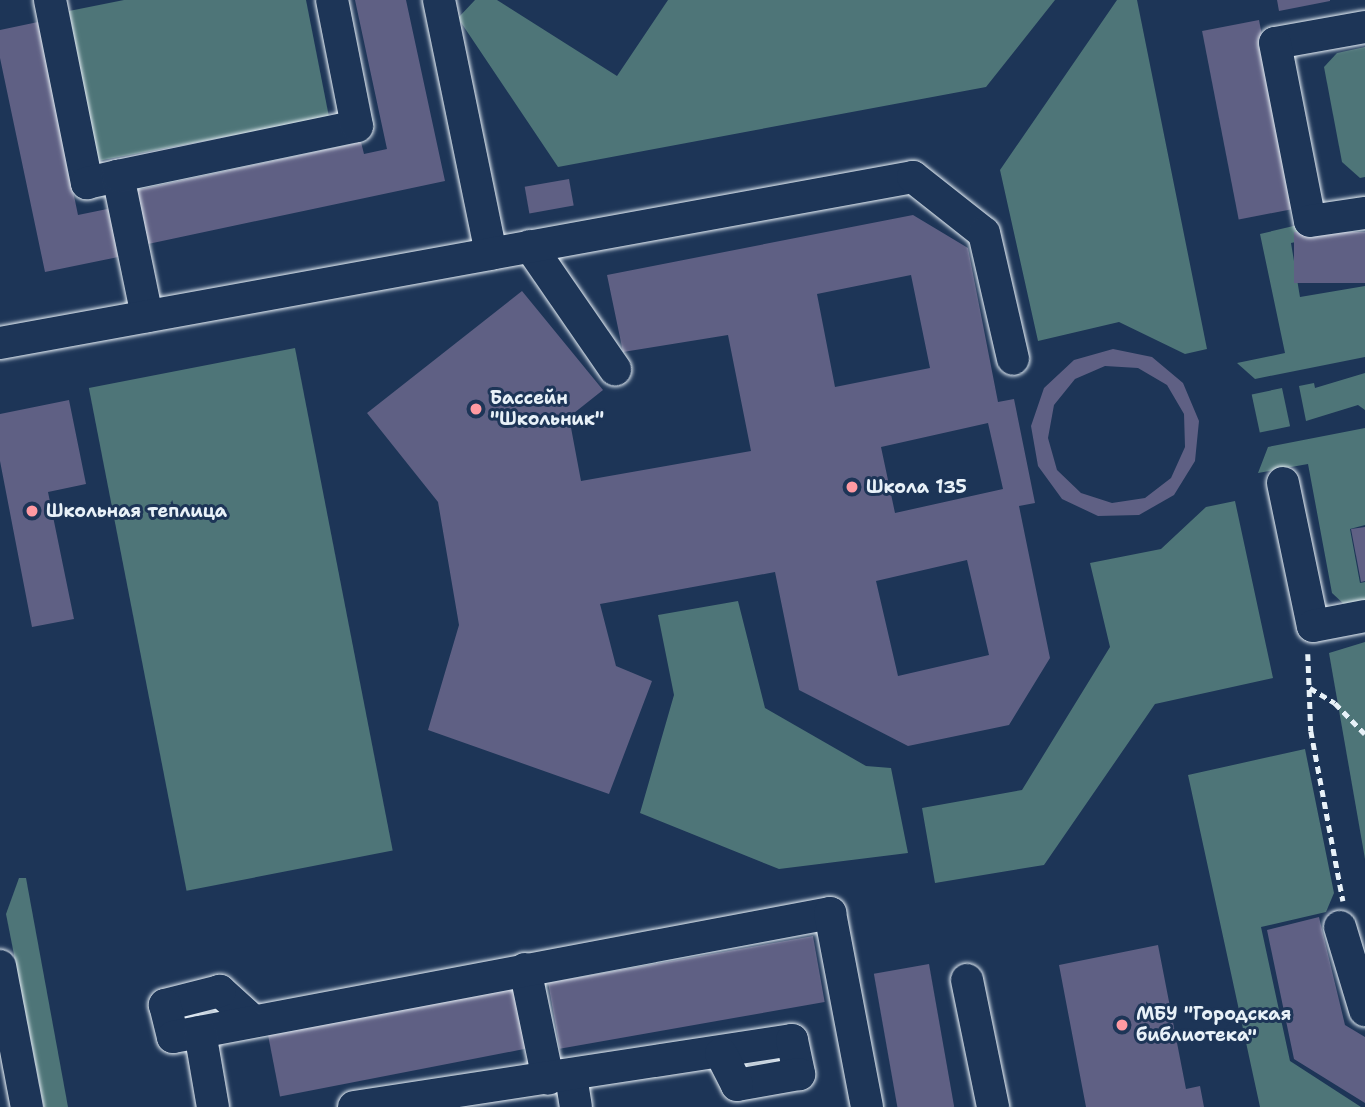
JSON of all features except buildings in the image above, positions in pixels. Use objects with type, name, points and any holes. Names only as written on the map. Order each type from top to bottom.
[{"type":"street","points":[[50,0],[87,183],[357,126],[332,0]]},
{"type":"street","points":[[439,0],[491,254]]},
{"type":"street","points":[[1365,27],[1275,43],[1310,221],[1365,213]]},
{"type":"street","points":[[117,176],[147,316]]},
{"type":"street","points":[[0,343],[913,177],[984,233],[1013,359]]},
{"type":"street","points":[[530,246],[615,369]]},
{"type":"street","points":[[1283,482],[1313,626],[1365,616]]},
{"type":"street","points":[[253,1021],[220,991],[165,1005],[173,1037],[830,913],[867,1107]]},
{"type":"street","points":[[1340,927],[1365,1010]]},
{"type":"street","points":[[0,966],[27,1107]]},
{"type":"street","points":[[525,969],[559,1077],[576,1107]]},
{"type":"street","points":[[967,980],[993,1107]]},
{"type":"street","points":[[200,1032],[213,1107]]},
{"type":"street","points":[[354,1107],[721,1054]]},
{"type":"path","points":[[1313,626],[1309,688],[1311,731],[1344,897],[1340,927]]},
{"type":"path","points":[[1309,688],[1335,703],[1365,734]]},
{"type":"green space","points":[[124,0],[306,0],[329,117],[98,161],[69,11]]},
{"type":"green space","points":[[475,0],[497,0],[617,76],[668,0],[1055,0],[986,87],[558,167],[458,18]]},
{"type":"green space","points":[[1117,0],[1137,0],[1207,349],[1185,354],[1119,322],[1038,341],[1000,170]]},
{"type":"green space","points":[[1365,47],[1365,177],[1360,178],[1342,162],[1324,67],[1337,53]]},
{"type":"green space","points":[[1302,224],[1305,240],[1291,243],[1300,297],[1365,286],[1365,357],[1255,379],[1237,363],[1285,353],[1260,234]]},
{"type":"green space","points":[[295,348],[393,851],[187,891],[89,388]]},
{"type":"green space","points":[[1365,373],[1365,410],[1358,405],[1306,421],[1299,386],[1314,383],[1315,388]]},
{"type":"green space","points":[[1282,388],[1290,426],[1260,433],[1252,394]]},
{"type":"green space","points":[[1365,428],[1365,525],[1350,529],[1360,583],[1365,582],[1365,606],[1346,606],[1332,593],[1308,464],[1258,473],[1268,447]]},
{"type":"green space","points":[[1235,501],[1273,678],[1155,704],[1044,865],[935,883],[922,808],[1022,790],[1110,647],[1090,563],[1161,549],[1206,507]]},
{"type":"green space","points":[[738,601],[765,708],[866,766],[891,768],[908,853],[779,869],[640,813],[674,695],[658,615]]},
{"type":"green space","points":[[1365,642],[1365,859],[1329,653]]},
{"type":"green space","points":[[1305,749],[1334,893],[1326,912],[1261,927],[1290,1061],[1361,1107],[1260,1107],[1188,775]]},
{"type":"green space","points":[[19,878],[26,878],[68,1107],[44,1107],[6,914]]},
{"type":"place","name":"Бассейн \"Школьник\"","points":[[476,409]]},
{"type":"place","name":"Школа 135","points":[[852,487]]},
{"type":"place","name":"Школьная теплица","points":[[32,511]]},
{"type":"place","name":"МБУ \"Городская библиотека\"","points":[[1122,1025]]}]
